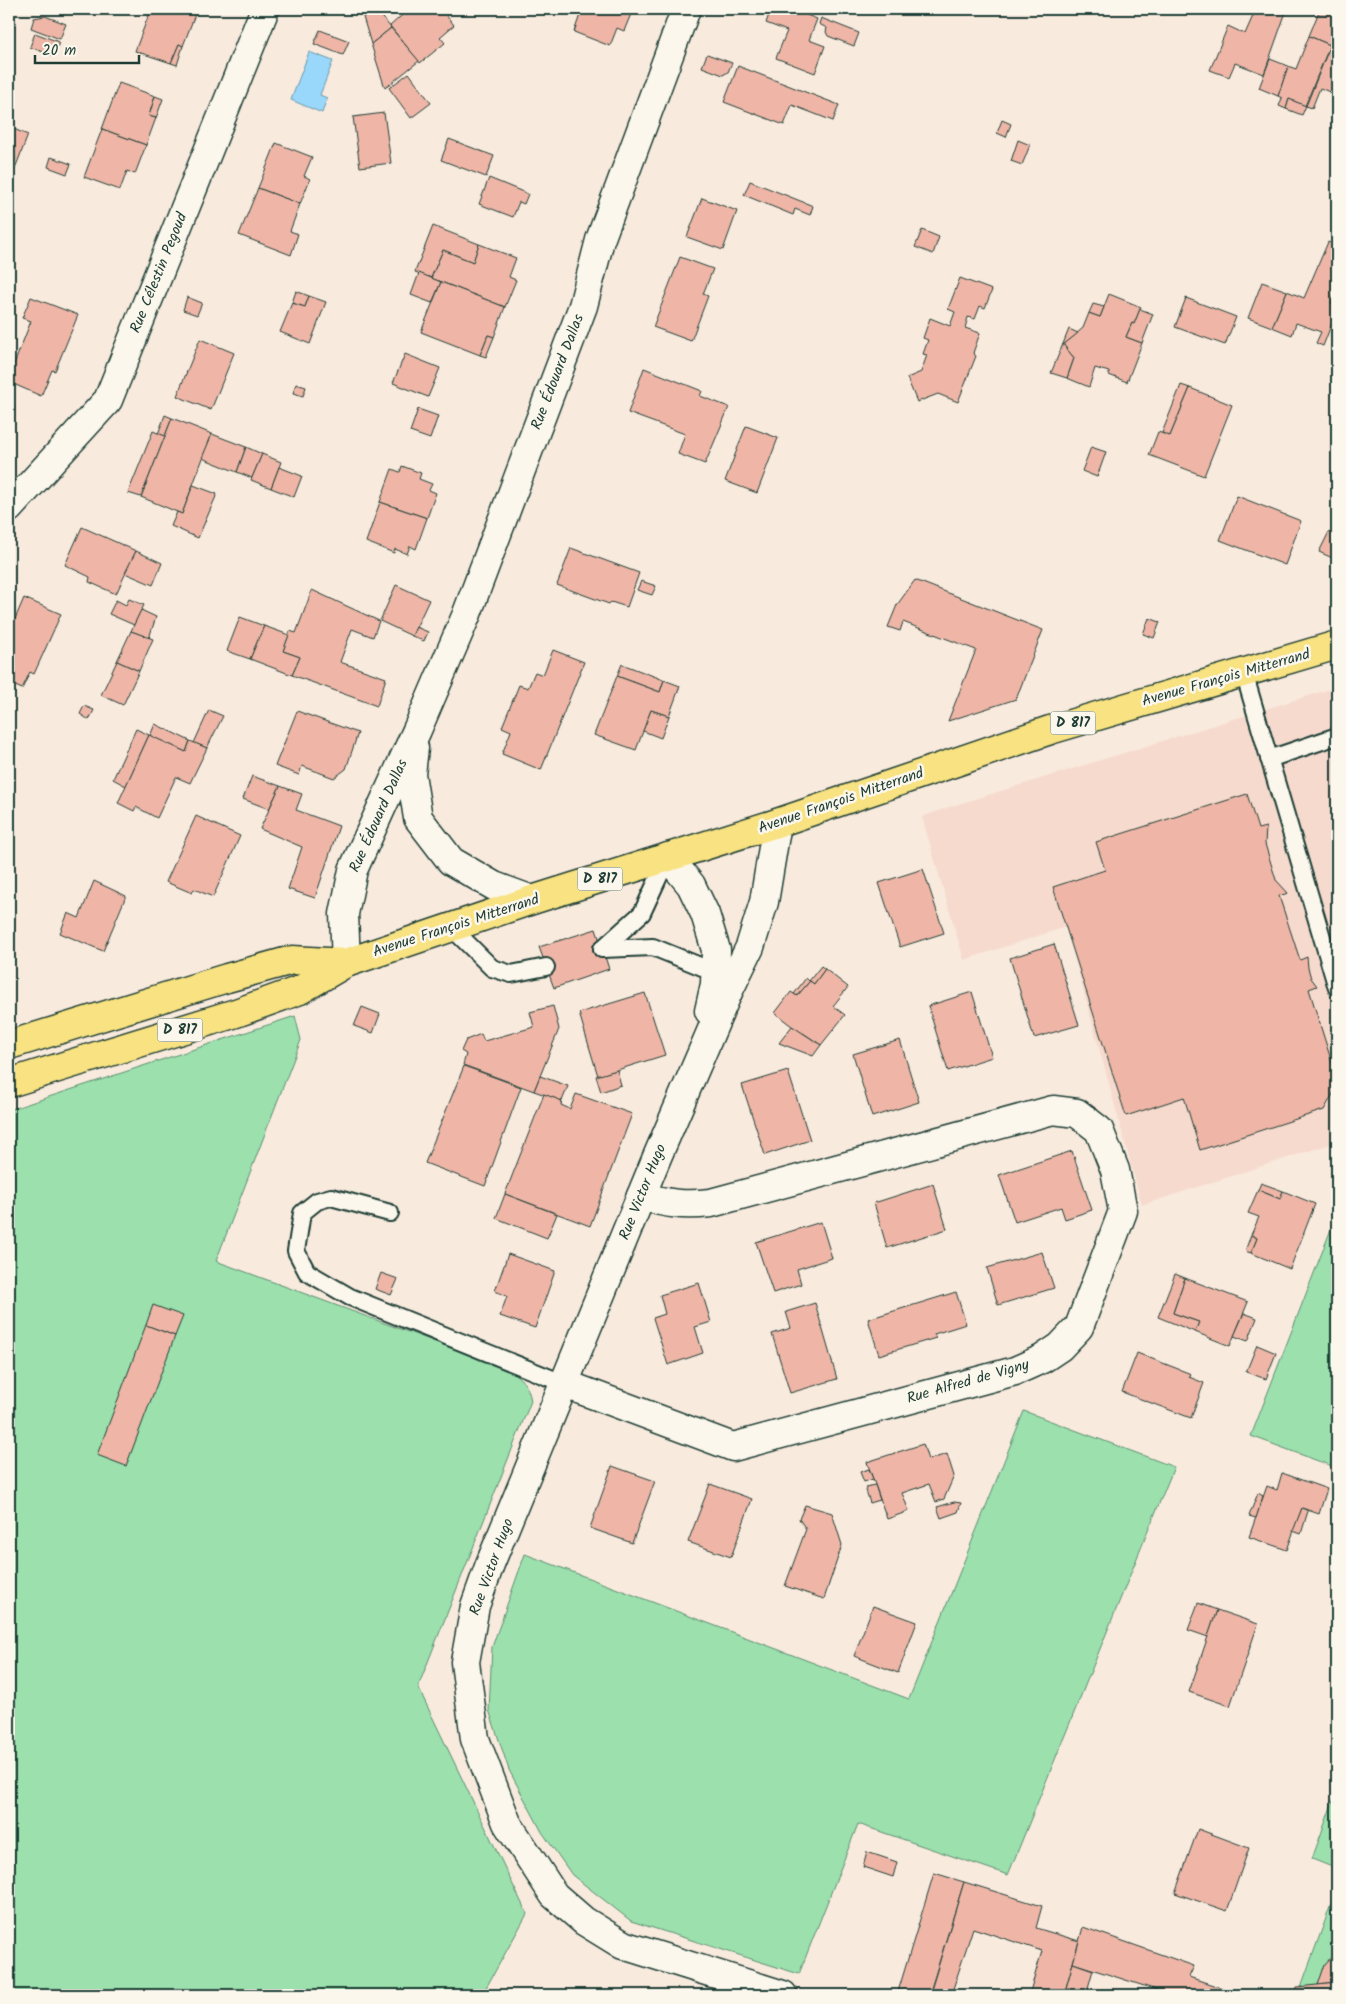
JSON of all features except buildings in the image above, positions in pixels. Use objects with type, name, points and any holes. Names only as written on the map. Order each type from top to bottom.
[{"type":"main road","name":"Avenue François Mitterrand","points":[[9,1083],[300,990],[346,963],[532,900],[777,823],[1050,730],[1337,645]]},
{"type":"main road","name":"Avenue François Mitterrand","points":[[9,1045],[292,960],[346,963]]},
{"type":"street","name":"Rue Célestin Pegoud","points":[[9,508],[108,400],[265,9]]},
{"type":"street","name":"Rue Édouard Dallas","points":[[346,963],[344,914],[352,870],[417,730],[466,616],[579,315],[600,240],[686,9]]},
{"type":"street","name":"Rue Édouard Dallas","points":[[417,730],[411,774],[418,818],[451,861],[494,886],[532,900]]},
{"type":"street","name":"Rue Victor Hugo","points":[[777,823],[764,902],[750,947],[725,976],[715,984],[698,1062],[490,1564],[475,1606],[465,1662],[476,1739],[507,1822],[554,1895],[584,1921],[623,1944],[783,1995]]},
{"type":"street","name":"Rue Victor Hugo","points":[[668,857],[691,885],[705,914],[725,976]]},
{"type":"street","name":"Rue Alfred de Vigny","points":[[564,1384],[733,1447],[1015,1370],[1042,1360],[1060,1347],[1079,1327],[1123,1211],[1115,1170],[1099,1130],[1077,1113],[1053,1110],[711,1203],[685,1206],[666,1204],[642,1196]]},
{"type":"lane","points":[[1244,673],[1334,972],[1337,988]]},
{"type":"lane","points":[[1269,759],[1337,736]]},
{"type":"lane","points":[[668,857],[642,912],[602,949],[653,947],[725,976]]},
{"type":"lane","points":[[452,928],[492,968],[511,974],[546,967]]},
{"type":"lane","points":[[390,1213],[331,1197],[317,1201],[302,1213],[296,1251],[307,1272],[350,1297],[564,1384]]},
{"type":"shaded area","points":[[1337,687],[1337,1142],[1142,1205],[1066,927],[964,960],[922,817]]},
{"type":"green space","points":[[295,1016],[301,1040],[216,1261],[506,1368],[526,1385],[531,1401],[418,1687],[527,1914],[482,1995],[9,1995],[9,1110]]},
{"type":"green space","points":[[1333,1224],[1337,1225],[1337,1468],[1251,1436]]},
{"type":"green space","points":[[1024,1411],[1174,1467],[1008,1875],[858,1824],[799,1974],[631,1921],[572,1875],[542,1832],[509,1770],[489,1710],[492,1647],[525,1554],[909,1699]]},
{"type":"green space","points":[[1337,1790],[1337,1869],[1312,1859]]},
{"type":"green space","points":[[1337,1888],[1337,1995],[1298,1995]]},
{"type":"water","points":[[309,52],[333,61],[320,95],[327,98],[322,113],[291,100]]}]
